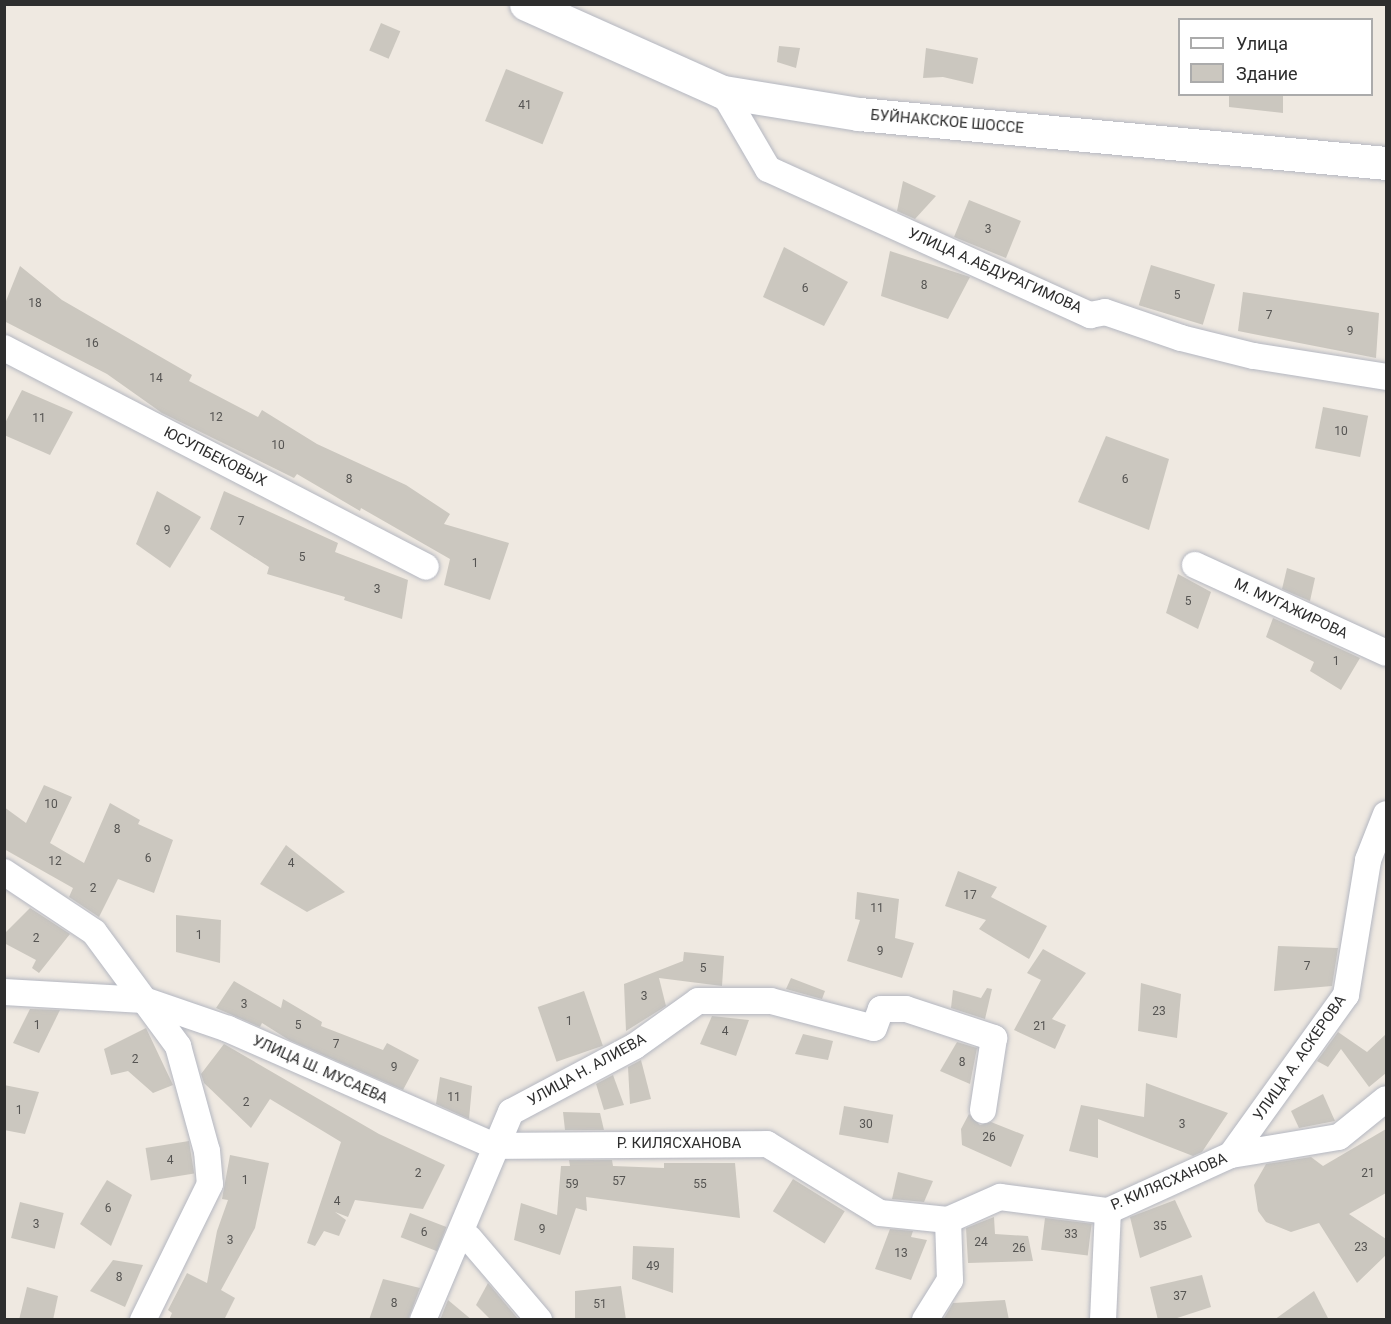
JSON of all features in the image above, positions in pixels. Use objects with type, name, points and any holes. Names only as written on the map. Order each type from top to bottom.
[{"type":"main road","name":"БУЙНАКСКОЕ ШОССЕ","points":[[526,4],[723,92],[859,114],[1386,163]]},
{"type":"street","name":"УЛИЦА А.АБДУРАГИМОВА","points":[[723,92],[768,169],[1090,315],[1105,312],[1181,338],[1254,356],[1386,377]]},
{"type":"street","name":"ЮСУПБЕКОВЫХ","points":[[4,348],[426,567]]},
{"type":"street","name":"М. МУГАЖИРОВА","points":[[1195,565],[1386,653]]},
{"type":"street","name":"УЛИЦА А. АСКЕРОВА","points":[[1231,1155],[1346,995],[1368,860],[1386,814]]},
{"type":"street","points":[[4,872],[94,932],[178,1046],[207,1151],[210,1184],[143,1320]]},
{"type":"street","name":"УЛИЦА Ш. МУСАЕВА","points":[[4,992],[144,1000],[228,1029],[494,1146]]},
{"type":"street","name":"УЛИЦА Н. АЛИЕВА","points":[[494,1146],[511,1112],[635,1046],[698,1002],[771,1002],[873,1028],[881,1009],[906,1009],[994,1038],[982,1110]]},
{"type":"street","name":"Р. КИЛЯСХАНОВА","points":[[494,1146],[767,1144],[880,1213],[948,1220],[1000,1197],[1108,1210],[1231,1155],[1339,1137],[1386,1099]]},
{"type":"street","points":[[423,1320],[494,1146]]},
{"type":"street","points":[[1103,1320],[1108,1210]]},
{"type":"street","points":[[925,1320],[950,1280],[948,1220]]},
{"type":"street","points":[[469,1238],[539,1320]]},
{"type":"building","points":[[381,23],[400,31],[389,59],[369,51]]},
{"type":"building","points":[[779,46],[800,48],[796,68],[777,62]]},
{"type":"building","points":[[926,48],[978,58],[973,84],[943,77],[923,78]]},
{"type":"building","points":[[506,69],[563,92],[543,144],[485,121]]},
{"type":"building","points":[[1229,96],[1283,96],[1283,113],[1229,107]]},
{"type":"building","points":[[903,181],[936,196],[915,219],[897,211]]},
{"type":"building","points":[[969,200],[1021,221],[1006,258],[954,237]]},
{"type":"building","points":[[784,247],[848,282],[824,326],[763,297]]},
{"type":"building","points":[[890,251],[970,277],[948,319],[881,296]]},
{"type":"building","points":[[1151,265],[1215,285],[1203,325],[1139,305]]},
{"type":"building","points":[[20,266],[62,300],[192,375],[189,381],[258,417],[262,410],[317,444],[406,485],[450,514],[444,524],[509,543],[490,600],[444,585],[450,559],[297,474],[294,478],[162,413],[107,374],[4,321],[4,306]]},
{"type":"building","points":[[1243,292],[1379,313],[1376,358],[1238,331]]},
{"type":"building","points":[[22,390],[73,412],[50,455],[4,435],[4,425]]},
{"type":"building","points":[[1323,407],[1368,416],[1360,457],[1315,448]]},
{"type":"building","points":[[1106,436],[1169,459],[1149,530],[1078,502]]},
{"type":"building","points":[[157,491],[201,517],[170,568],[136,544]]},
{"type":"building","points":[[224,491],[338,543],[335,552],[408,580],[402,619],[344,600],[345,597],[267,574],[269,567],[210,529]]},
{"type":"building","points":[[1287,568],[1315,578],[1310,601],[1282,589]]},
{"type":"building","points":[[1178,574],[1211,592],[1198,629],[1166,613]]},
{"type":"building","points":[[1273,618],[1360,658],[1341,690],[1310,671],[1314,662],[1266,637]]},
{"type":"building","points":[[44,785],[72,797],[50,843],[84,863],[110,803],[140,820],[138,824],[173,840],[154,893],[118,879],[99,917],[69,897],[73,888],[4,849],[4,807],[26,823]]},
{"type":"building","points":[[286,845],[345,892],[307,912],[260,884]]},
{"type":"building","points":[[958,871],[997,887],[991,897],[1047,926],[1029,959],[979,929],[986,920],[945,906]]},
{"type":"building","points":[[857,892],[899,899],[895,938],[914,943],[902,978],[847,961],[860,920],[855,919]]},
{"type":"building","points":[[30,908],[70,934],[39,973],[32,968],[36,960],[4,943],[4,934]]},
{"type":"building","points":[[176,915],[221,920],[220,963],[176,952]]},
{"type":"building","points":[[1278,946],[1338,948],[1332,986],[1274,991]]},
{"type":"building","points":[[1043,949],[1086,973],[1052,1019],[1066,1025],[1055,1049],[1014,1030],[1041,980],[1027,973]]},
{"type":"building","points":[[684,952],[724,956],[722,986],[659,978],[666,1006],[626,1031],[624,984],[683,961]]},
{"type":"building","points":[[791,978],[825,991],[822,999],[786,989]]},
{"type":"building","points":[[234,981],[281,1008],[283,999],[322,1022],[321,1026],[383,1050],[387,1043],[419,1060],[403,1090],[289,1040],[262,1023],[260,1027],[216,1008]]},
{"type":"building","points":[[1141,983],[1181,994],[1177,1038],[1138,1031]]},
{"type":"building","points":[[987,988],[992,989],[985,1019],[951,1008],[953,990],[981,998]]},
{"type":"building","points":[[584,991],[603,1046],[557,1062],[538,1007]]},
{"type":"building","points":[[30,1009],[60,1010],[39,1053],[13,1043]]},
{"type":"building","points":[[712,1016],[749,1020],[736,1056],[700,1044]]},
{"type":"building","points":[[146,1028],[173,1085],[153,1093],[128,1071],[111,1075],[104,1049]]},
{"type":"building","points":[[1338,1032],[1367,1052],[1386,1034],[1386,1073],[1369,1087],[1341,1049],[1328,1067],[1317,1061]]},
{"type":"building","points":[[803,1034],[833,1041],[828,1060],[795,1054]]},
{"type":"building","points":[[957,1042],[977,1048],[970,1084],[940,1071]]},
{"type":"building","points":[[224,1044],[379,1134],[445,1165],[423,1209],[355,1200],[348,1217],[335,1212],[346,1220],[339,1236],[324,1231],[315,1246],[307,1243],[341,1142],[270,1099],[251,1128],[204,1083],[201,1074]]},
{"type":"building","points":[[641,1060],[651,1099],[630,1104],[628,1067]]},
{"type":"building","points":[[613,1075],[624,1105],[604,1110],[596,1084]]},
{"type":"building","points":[[440,1077],[472,1086],[469,1119],[436,1104]]},
{"type":"building","points":[[1146,1083],[1228,1113],[1202,1152],[1193,1156],[1098,1119],[1098,1158],[1069,1151],[1081,1105],[1144,1117]]},
{"type":"building","points":[[4,1085],[39,1092],[25,1134],[4,1130]]},
{"type":"building","points":[[1323,1094],[1335,1121],[1299,1128],[1291,1111]]},
{"type":"building","points":[[844,1106],[893,1115],[888,1143],[839,1135]]},
{"type":"building","points":[[563,1112],[600,1113],[604,1130],[565,1130]]},
{"type":"building","points":[[969,1114],[980,1125],[991,1122],[1024,1135],[1011,1167],[962,1145],[961,1129]]},
{"type":"building","points":[[1386,1129],[1386,1193],[1349,1214],[1386,1239],[1386,1255],[1357,1283],[1319,1223],[1291,1232],[1266,1222],[1258,1211],[1254,1185],[1266,1164],[1311,1157],[1323,1166]]},
{"type":"building","points":[[189,1141],[194,1174],[151,1180],[146,1148]]},
{"type":"building","points":[[230,1155],[269,1163],[255,1228],[221,1290],[235,1298],[224,1320],[169,1320],[172,1313],[168,1310],[187,1273],[207,1283],[217,1231],[228,1200],[222,1199]]},
{"type":"building","points":[[569,1160],[612,1160],[613,1166],[664,1168],[664,1163],[735,1163],[740,1218],[586,1197],[587,1211],[576,1208],[560,1255],[514,1240],[521,1203],[557,1215],[561,1166],[570,1166]]},
{"type":"building","points":[[898,1172],[933,1181],[924,1202],[892,1199]]},
{"type":"building","points":[[793,1179],[845,1211],[825,1244],[773,1211]]},
{"type":"building","points":[[107,1180],[132,1195],[111,1246],[80,1224]]},
{"type":"building","points":[[1175,1200],[1192,1237],[1140,1258],[1130,1217]]},
{"type":"building","points":[[20,1202],[64,1213],[55,1249],[11,1238]]},
{"type":"building","points":[[410,1213],[446,1227],[437,1251],[401,1237]]},
{"type":"building","points":[[994,1217],[995,1234],[1028,1236],[1033,1261],[968,1263],[966,1228]]},
{"type":"building","points":[[1045,1218],[1092,1224],[1088,1255],[1041,1250]]},
{"type":"building","points":[[890,1229],[913,1231],[911,1237],[927,1240],[911,1280],[875,1269]]},
{"type":"building","points":[[633,1246],[674,1248],[673,1293],[632,1279]]},
{"type":"building","points":[[113,1260],[143,1265],[125,1307],[90,1291]]},
{"type":"building","points":[[1202,1275],[1211,1307],[1171,1320],[1158,1320],[1150,1287]]},
{"type":"building","points":[[383,1279],[420,1288],[408,1320],[369,1320]]},
{"type":"building","points":[[488,1283],[519,1320],[491,1320],[476,1305]]},
{"type":"building","points":[[621,1286],[626,1320],[575,1320],[575,1291]]},
{"type":"building","points":[[27,1287],[58,1296],[53,1320],[19,1320]]},
{"type":"building","points":[[1314,1291],[1329,1320],[1274,1320]]},
{"type":"building","points":[[448,1300],[472,1320],[440,1320]]},
{"type":"building","points":[[1005,1300],[1009,1320],[943,1320],[953,1303]]}]
